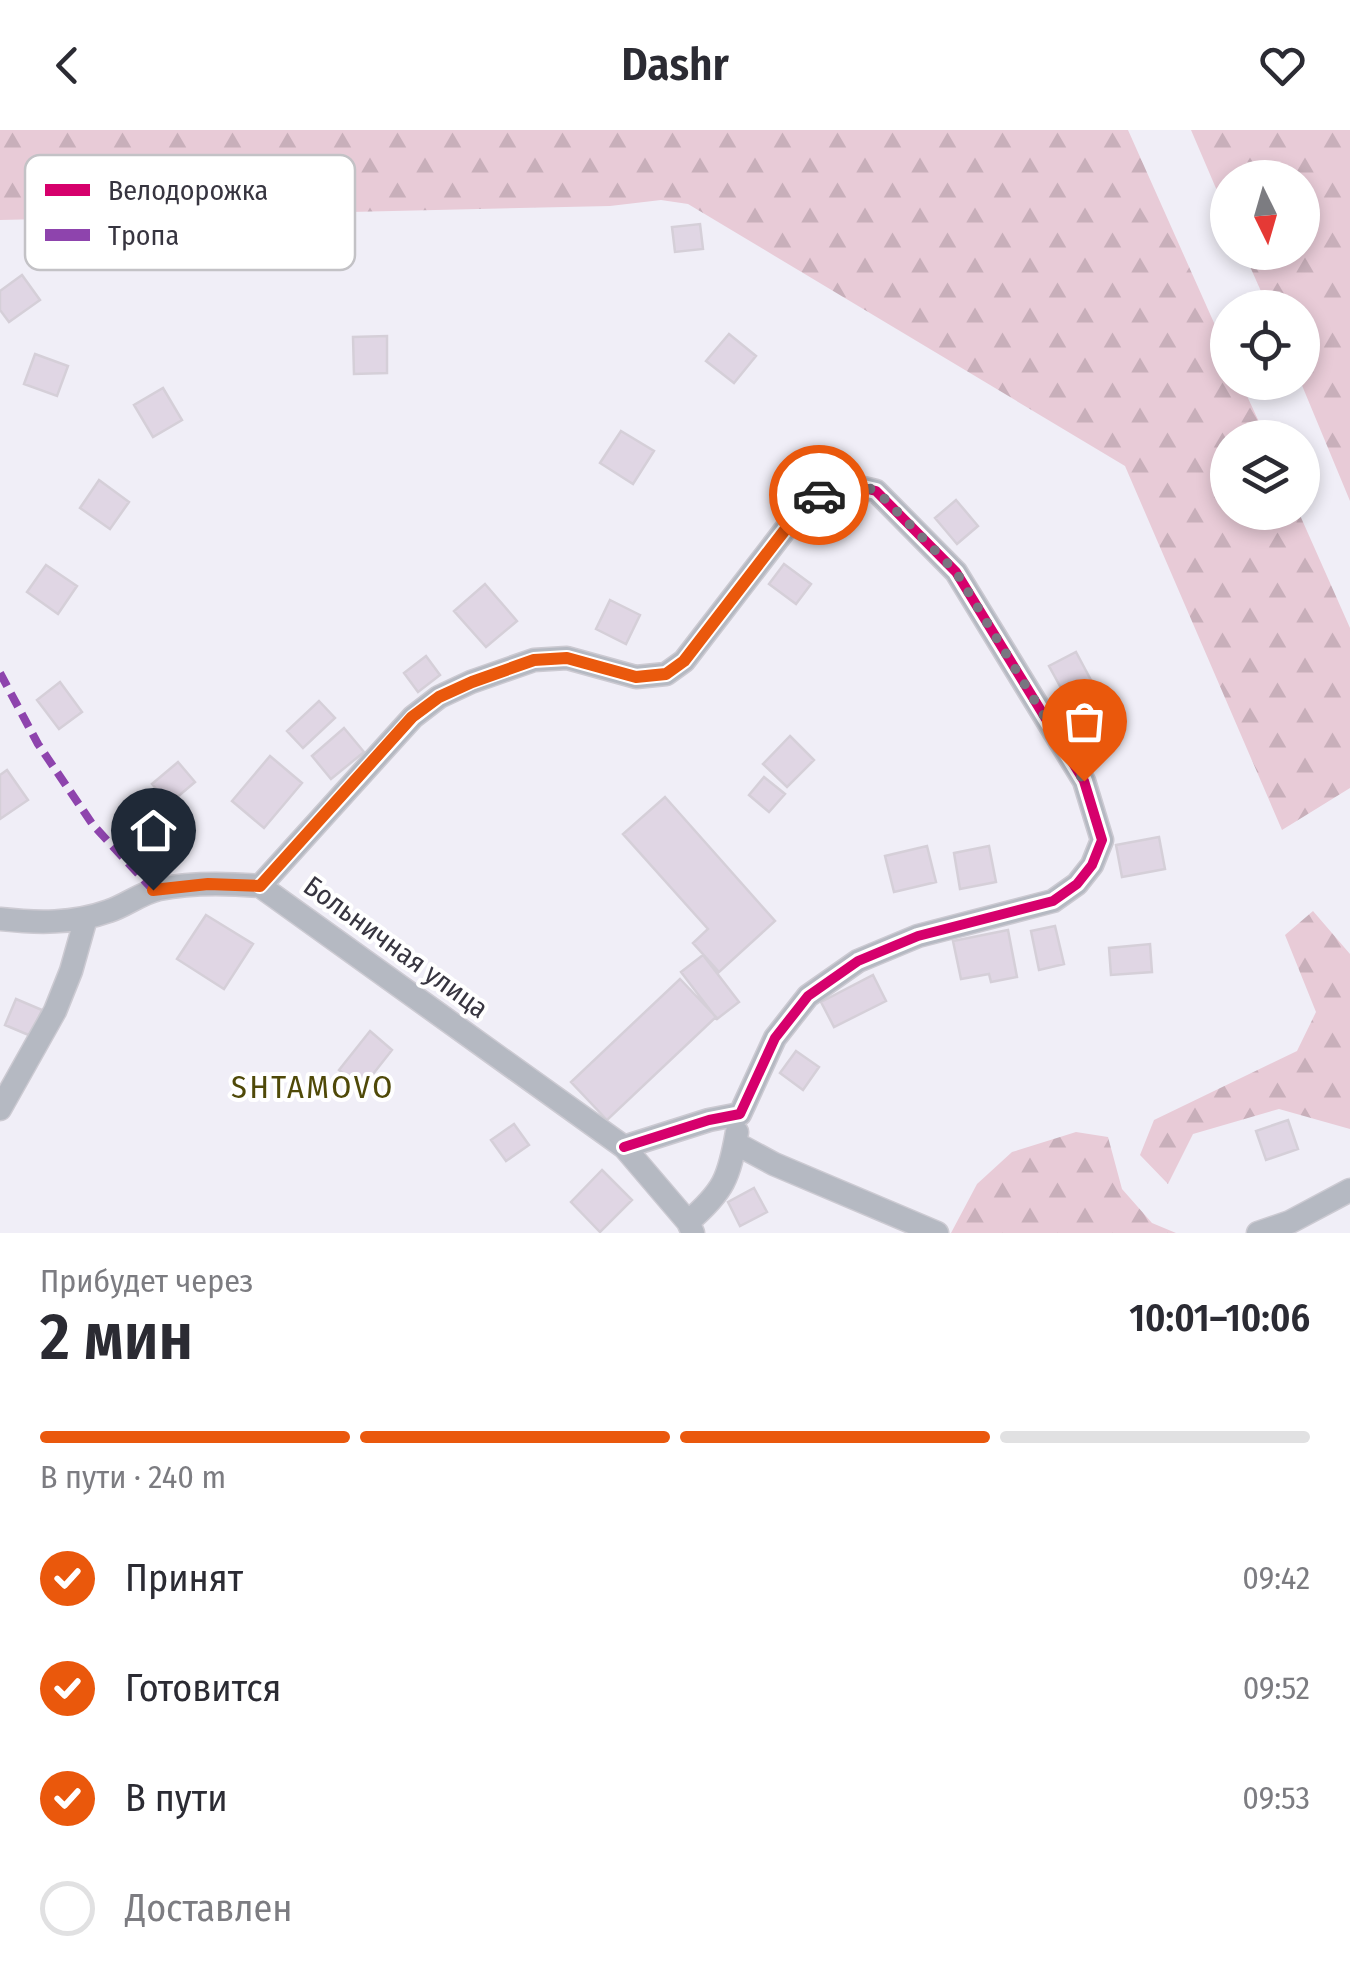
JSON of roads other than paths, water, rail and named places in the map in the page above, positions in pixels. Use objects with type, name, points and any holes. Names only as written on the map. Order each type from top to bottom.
[{"type":"street","points":[[260,886],[412,717],[439,697],[534,660],[567,658],[636,677],[666,674],[684,661],[808,500],[846,484],[876,490],[956,572],[1084,781],[1102,840],[1092,865],[1077,884],[1053,900],[918,936],[858,961],[808,996],[774,1038],[740,1114],[731,1170],[690,1228]]},
{"type":"street","name":"Больничная улица","points":[[0,919],[33,922],[86,918],[153,890],[208,884],[260,886],[624,1147],[690,1228]]},
{"type":"street","points":[[0,1109],[55,1010],[86,918]]},
{"type":"street","points":[[624,1147],[740,1114]]},
{"type":"street","points":[[735,1143],[774,1164],[937,1233]]},
{"type":"street","points":[[1258,1233],[1290,1222],[1350,1190]]},
{"type":"district","name":"SHTAMOVO","points":[[313,1087]]}]
